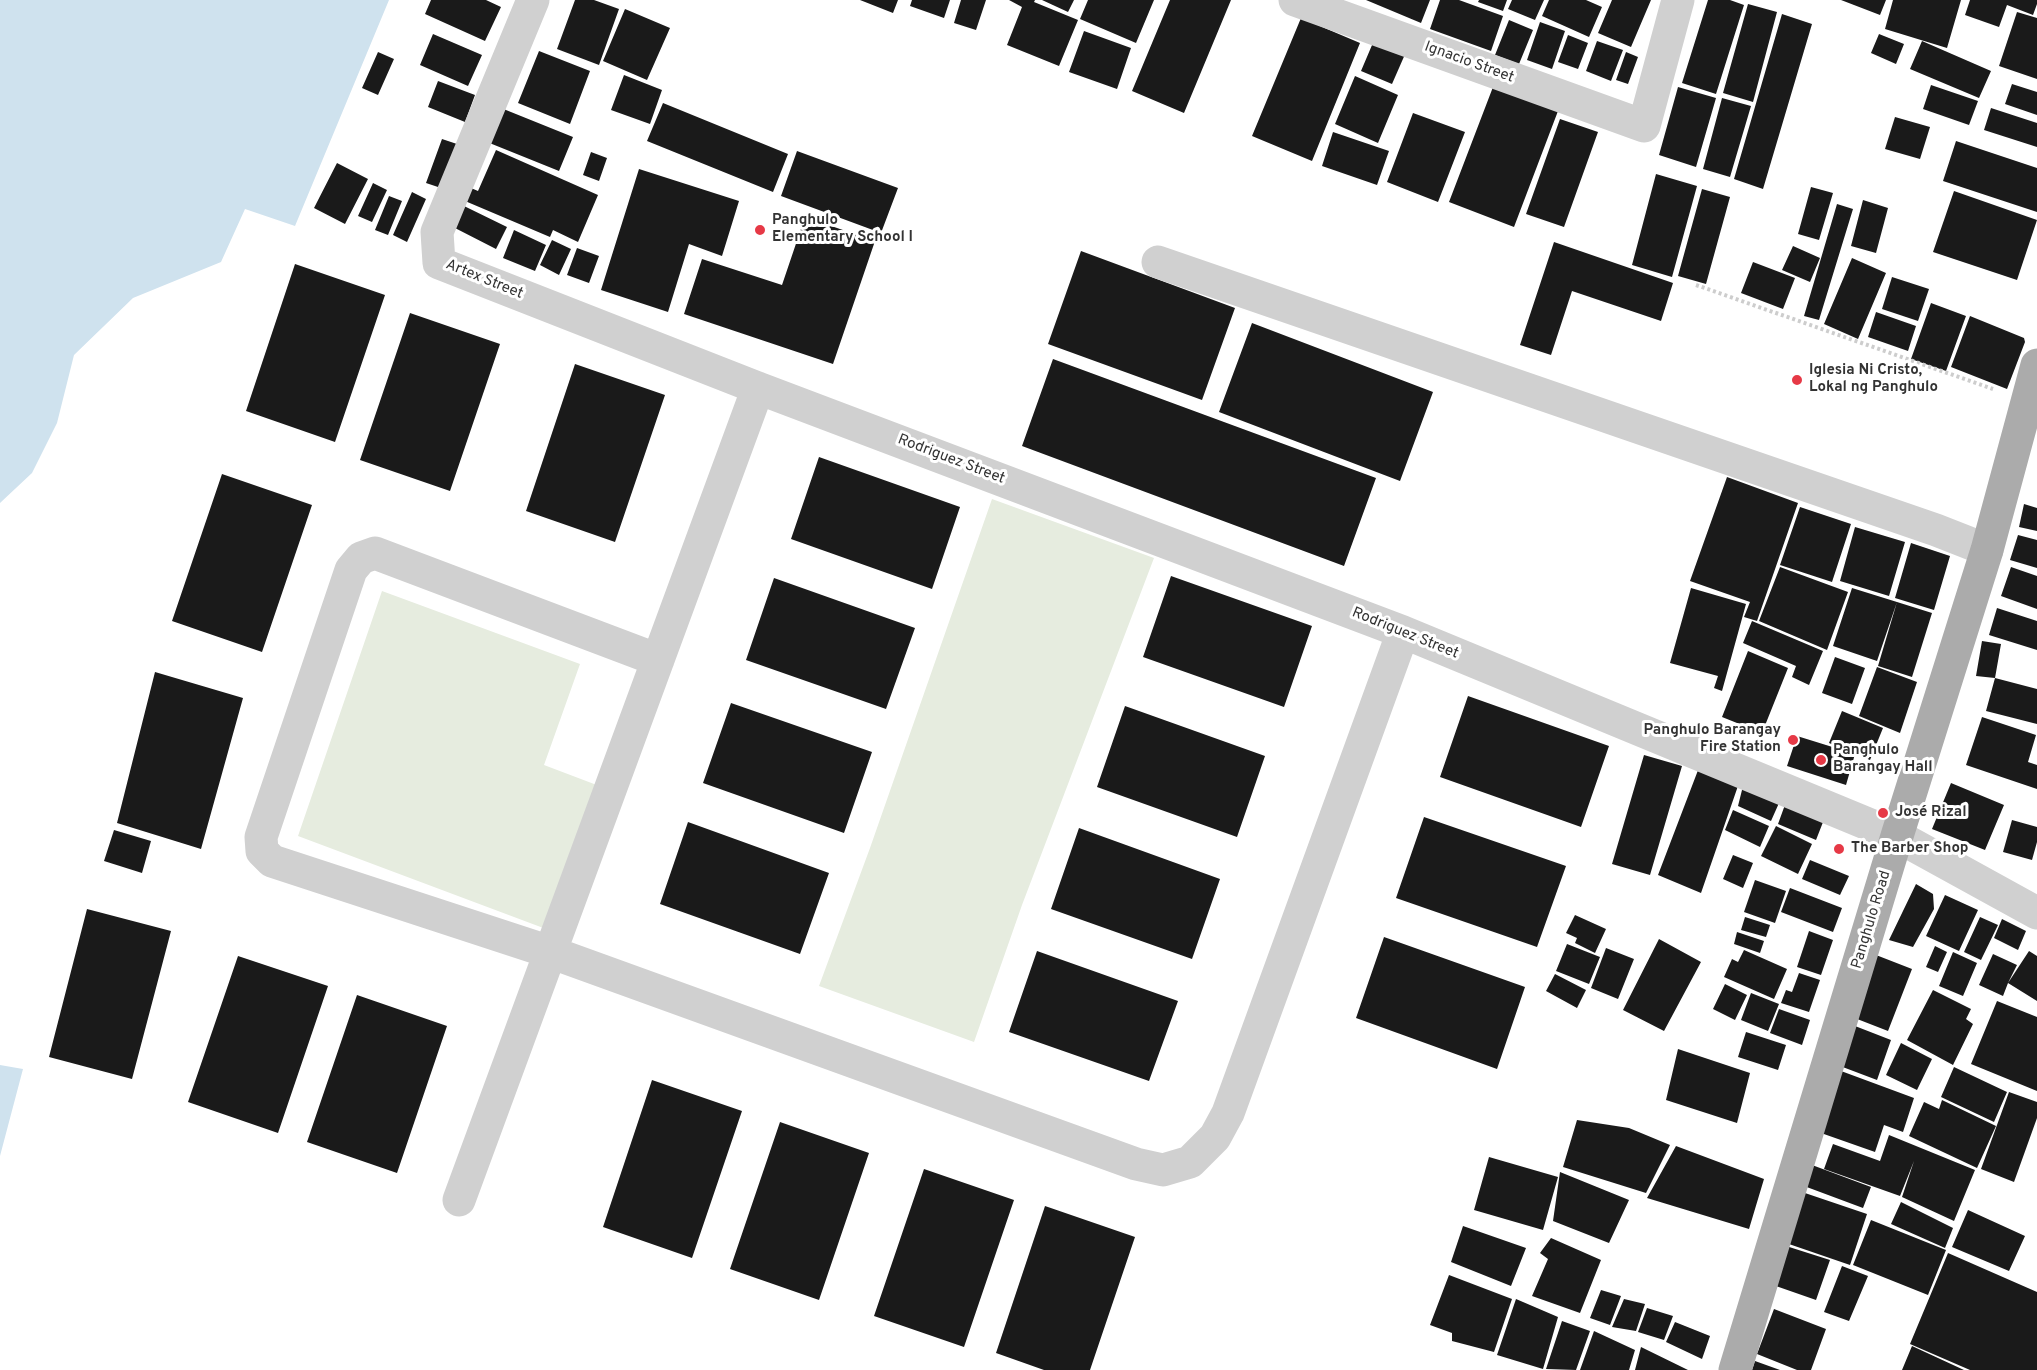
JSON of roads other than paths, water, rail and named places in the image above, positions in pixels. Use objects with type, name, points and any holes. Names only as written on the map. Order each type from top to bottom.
[{"type":"main road","name":"Panghulo Road","points":[[1735,1370],[1897,836],[1987,550],[2037,365]]},
{"type":"street","name":"Artex Street","points":[[533,0],[437,232],[439,263],[758,388]]},
{"type":"street","name":"Ignacio Street","points":[[1295,0],[1644,126],[1678,0]]},
{"type":"street","points":[[1158,262],[1936,530],[1987,550]]},
{"type":"street","name":"Rodriguez Street","points":[[758,388],[1403,632],[1897,836],[2037,912]]},
{"type":"street","points":[[459,1200],[758,388]]},
{"type":"street","points":[[657,660],[375,553],[361,558],[351,570],[261,837],[262,851],[272,861],[550,952],[1136,1164],[1163,1170],[1190,1162],[1215,1137],[1228,1113],[1403,632]]},
{"type":"water","points":[[0,0],[389,0],[295,226],[245,209],[221,262],[133,298],[74,355],[57,423],[32,473],[0,503]]},
{"type":"water","points":[[0,1065],[23,1069],[0,1156]]},
{"type":"place","name":"Panghulo Elementary School I","points":[[760,230]]},
{"type":"place","name":"Iglesia Ni Cristo, Lokal ng Panghulo","points":[[1797,380]]},
{"type":"place","name":"Panghulo Barangay Fire Station","points":[[1793,740]]},
{"type":"place","name":"Panghulo Barangay Hall","points":[[1821,760]]},
{"type":"place","name":"José Rizal","points":[[1883,813]]},
{"type":"place","name":"The Barber Shop","points":[[1839,849]]}]
